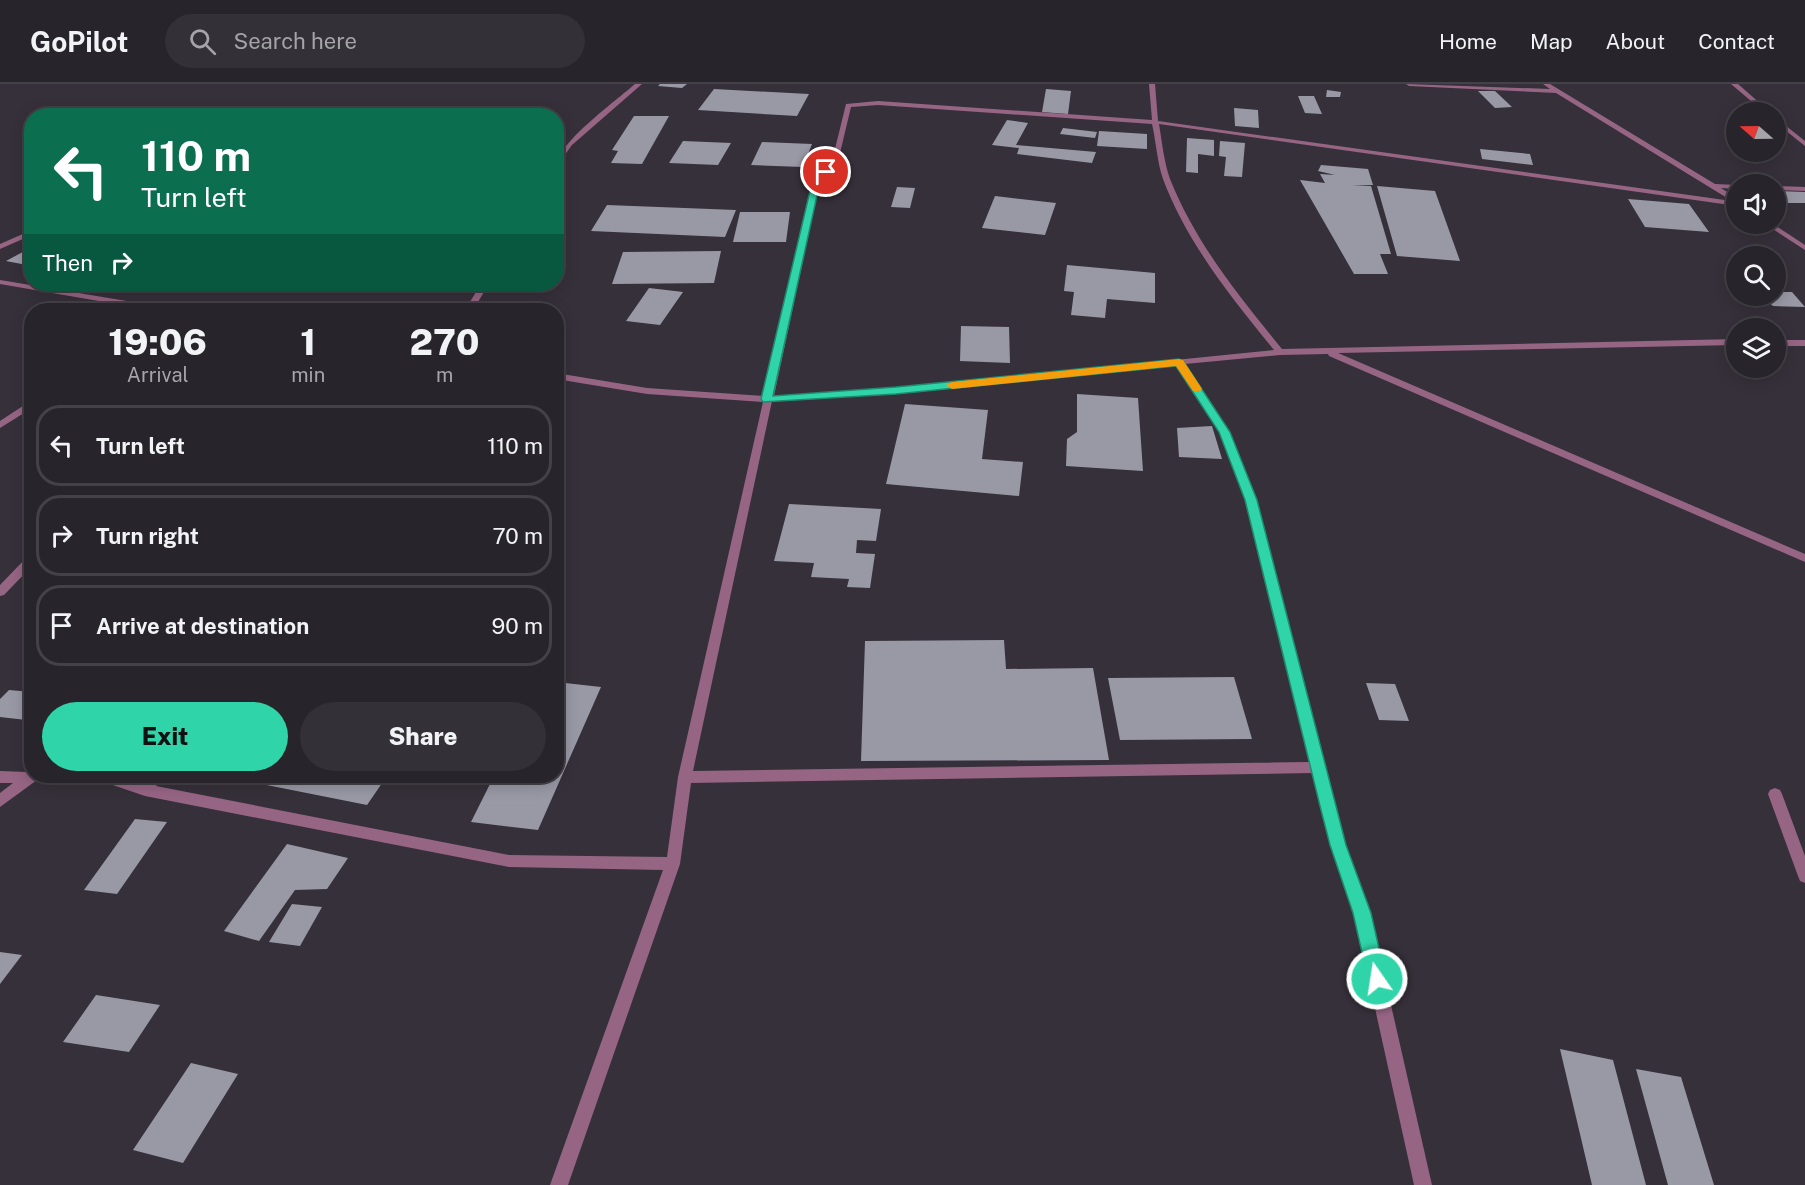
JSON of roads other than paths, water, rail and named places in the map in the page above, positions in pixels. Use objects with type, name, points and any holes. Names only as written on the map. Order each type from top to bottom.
[{"type":"street","points":[[564,153],[570,144],[639,84]]},
{"type":"street","points":[[1152,84],[1155,122],[1166,177],[1194,237],[1231,292],[1280,352]]},
{"type":"street","points":[[1409,84],[1555,91]]},
{"type":"street","points":[[1546,84],[1726,194]]},
{"type":"street","points":[[1734,84],[1755,102]]},
{"type":"street","points":[[559,1185],[673,864],[686,777],[814,191],[837,153],[848,105],[878,103],[1155,122],[1726,200]]},
{"type":"street","points":[[1786,128],[1803,142]]},
{"type":"street","points":[[1715,186],[1726,186]]},
{"type":"street","points":[[1786,188],[1805,189]]},
{"type":"street","points":[[1784,234],[1805,248]]},
{"type":"street","points":[[0,247],[24,236]]},
{"type":"street","points":[[1791,239],[1805,243]]},
{"type":"street","points":[[0,282],[24,286]]},
{"type":"street","points":[[52,291],[122,303]]},
{"type":"street","points":[[564,377],[647,390],[767,399],[908,390],[1280,352],[1726,342]]},
{"type":"street","points":[[1786,343],[1805,343]]},
{"type":"street","points":[[1327,351],[1805,558]]},
{"type":"street","points":[[1179,362],[1224,432],[1251,500],[1338,845],[1362,913],[1423,1185]]},
{"type":"street","points":[[0,425],[24,408]]},
{"type":"street","points":[[0,592],[24,567]]},
{"type":"street","points":[[686,777],[1318,767]]},
{"type":"street","points":[[0,777],[24,777]]},
{"type":"street","points":[[0,801],[24,781]]},
{"type":"street","points":[[125,783],[146,790],[509,861],[673,864]]},
{"type":"street","points":[[146,790],[152,783]]},
{"type":"street","points":[[1775,794],[1805,876]]}]
